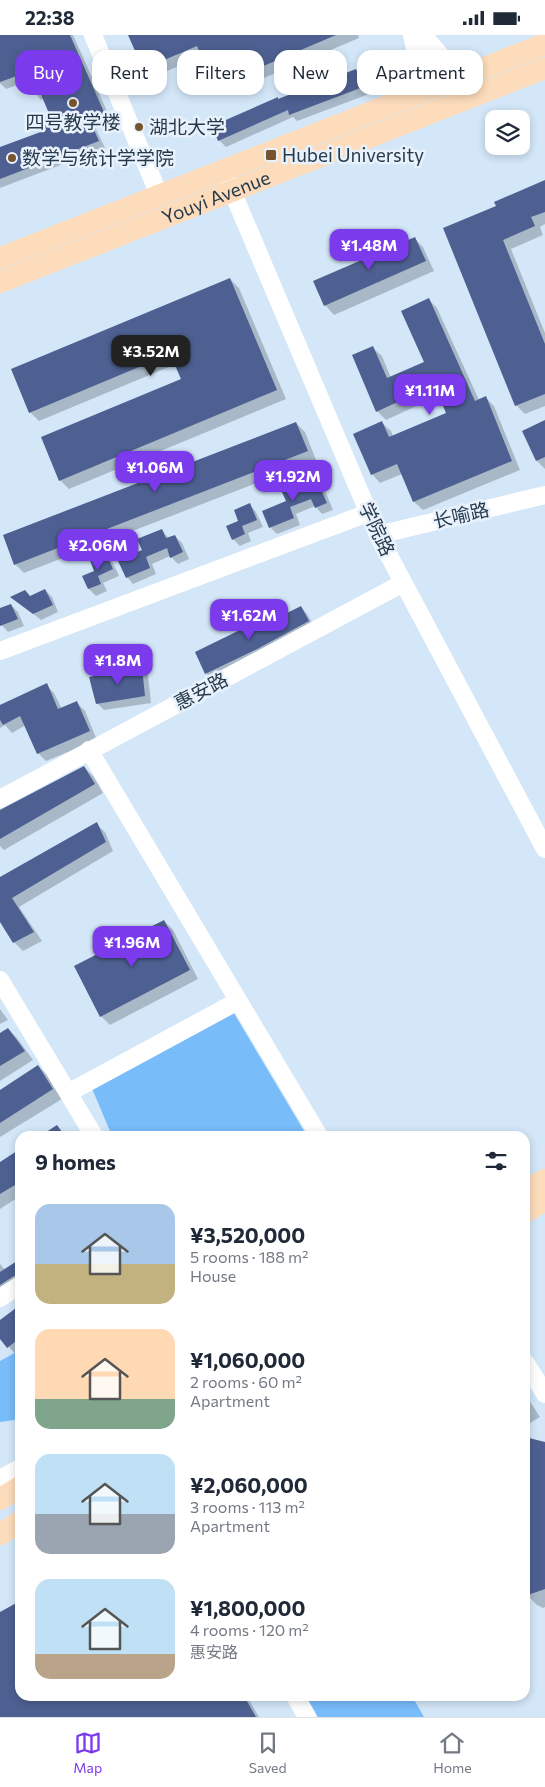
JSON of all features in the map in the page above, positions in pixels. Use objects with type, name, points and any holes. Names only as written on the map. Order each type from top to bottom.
[{"type":"main road","name":"Youyi Avenue","points":[[483,68],[545,44]]},
{"type":"main road","name":"Youyi Avenue","points":[[0,282],[545,68]]},
{"type":"main road","name":"Youyi Avenue","points":[[0,258],[411,95]]},
{"type":"main road","points":[[530,1188],[545,1180]]},
{"type":"main road","points":[[530,1209],[545,1201]]},
{"type":"main road","points":[[0,1499],[15,1490]]},
{"type":"main road","points":[[0,1534],[15,1525]]},
{"type":"street","points":[[93,35],[159,195]]},
{"type":"street","points":[[412,35],[415,50]]},
{"type":"street","points":[[423,35],[436,50]]},
{"type":"street","name":"学院路","points":[[223,170],[378,535],[545,849]]},
{"type":"street","name":"长喻路","points":[[378,535],[545,495]]},
{"type":"street","points":[[0,651],[368,513]]},
{"type":"street","name":"惠安路","points":[[0,799],[403,583]]},
{"type":"street","points":[[89,751],[316,1131]]},
{"type":"street","points":[[0,980],[91,1131]]},
{"type":"street","points":[[68,1093],[238,1001]]},
{"type":"street","points":[[0,1298],[15,1288]]},
{"type":"street","points":[[530,1370],[545,1394]]},
{"type":"street","points":[[0,1479],[15,1471]]},
{"type":"street","points":[[298,1701],[307,1717]]},
{"type":"shaded area","points":[[232,1010],[304,1131],[110,1131],[91,1086]]},
{"type":"shaded area","points":[[15,1353],[15,1420],[0,1422],[0,1361]]},
{"type":"shaded area","points":[[309,1701],[415,1701],[424,1717],[318,1717]]},
{"type":"building","name":"四号教学楼","points":[[0,35],[70,35],[77,50],[15,50],[15,77],[0,82]]},
{"type":"building","points":[[128,35],[336,35],[301,50],[274,50],[274,61],[264,66],[264,50],[199,50],[197,46],[188,50],[177,50],[177,55],[167,59],[167,50],[135,50]]},
{"type":"building","name":"四号教学楼","points":[[82,62],[92,85],[92,95],[96,95],[104,112],[89,119],[99,141],[0,179],[0,147],[46,130],[43,121],[51,118],[41,95],[82,95]]},
{"type":"building","points":[[356,69],[357,72],[357,89],[347,93],[347,72]]},
{"type":"building","points":[[288,95],[342,95],[289,115],[288,110],[218,141],[212,126],[278,97],[278,99]]},
{"type":"building","points":[[545,180],[545,212],[531,217],[535,226],[503,240],[545,344],[545,394],[515,406],[443,228],[496,206],[494,202]]},
{"type":"building","points":[[415,237],[426,261],[324,306],[313,281]]},
{"type":"building","points":[[230,278],[277,390],[59,481],[41,437],[181,379],[170,354],[29,413],[11,369]]},
{"type":"building","points":[[429,298],[475,401],[486,396],[512,461],[413,502],[397,464],[371,475],[353,434],[382,421],[389,437],[446,413],[434,385],[376,412],[352,355],[373,346],[387,378],[424,362],[401,311]]},
{"type":"building","points":[[545,420],[545,457],[536,461],[522,431]]},
{"type":"building","points":[[296,422],[308,451],[14,565],[3,535]]},
{"type":"building","points":[[306,479],[310,489],[319,485],[327,503],[315,508],[311,499],[290,507],[294,518],[269,528],[262,511],[286,501],[281,490]]},
{"type":"building","points":[[250,503],[257,520],[242,526],[245,534],[232,540],[226,526],[238,521],[234,510]]},
{"type":"building","points":[[162,529],[166,538],[175,535],[183,552],[170,558],[167,548],[146,557],[150,568],[126,578],[118,561],[142,550],[137,539]]},
{"type":"building","points":[[106,553],[113,569],[98,576],[101,584],[88,589],[82,576],[94,571],[90,560]]},
{"type":"building","points":[[45,589],[53,605],[33,614],[10,597],[25,590],[30,596]]},
{"type":"building","points":[[11,604],[18,619],[0,626],[0,608]]},
{"type":"building","points":[[301,606],[309,621],[205,674],[195,652],[242,629],[245,634]]},
{"type":"building","points":[[142,667],[145,696],[96,704],[89,677]]},
{"type":"building","points":[[47,683],[58,709],[77,701],[90,731],[37,754],[20,716],[3,725],[0,720],[0,705]]},
{"type":"building","points":[[84,766],[95,784],[0,839],[0,810]]},
{"type":"building","points":[[97,822],[106,842],[12,898],[34,932],[13,943],[0,922],[0,877]]},
{"type":"building","points":[[164,920],[190,970],[100,1017],[74,966]]},
{"type":"building","points":[[8,1028],[25,1051],[0,1066],[0,1033]]},
{"type":"building","points":[[38,1065],[53,1089],[0,1123],[0,1090]]},
{"type":"building","points":[[57,1125],[61,1131],[48,1131]]},
{"type":"building","points":[[15,1152],[15,1185],[0,1194],[0,1162]]},
{"type":"building","points":[[15,1262],[15,1276],[0,1285],[0,1272]]},
{"type":"building","points":[[15,1309],[15,1342],[7,1348],[0,1339],[0,1320]]},
{"type":"building","points":[[530,1438],[545,1442],[545,1589],[530,1594]]},
{"type":"building","points":[[15,1604],[15,1701],[247,1701],[256,1717],[0,1717],[0,1612]]},
{"type":"place","name":"四号教学楼","points":[[73,103]]},
{"type":"place","name":"湖北大学","points":[[139,127]]},
{"type":"place","name":"Hubei University","points":[[271,155]]},
{"type":"place","name":"数学与统计学学院","points":[[12,158]]}]
